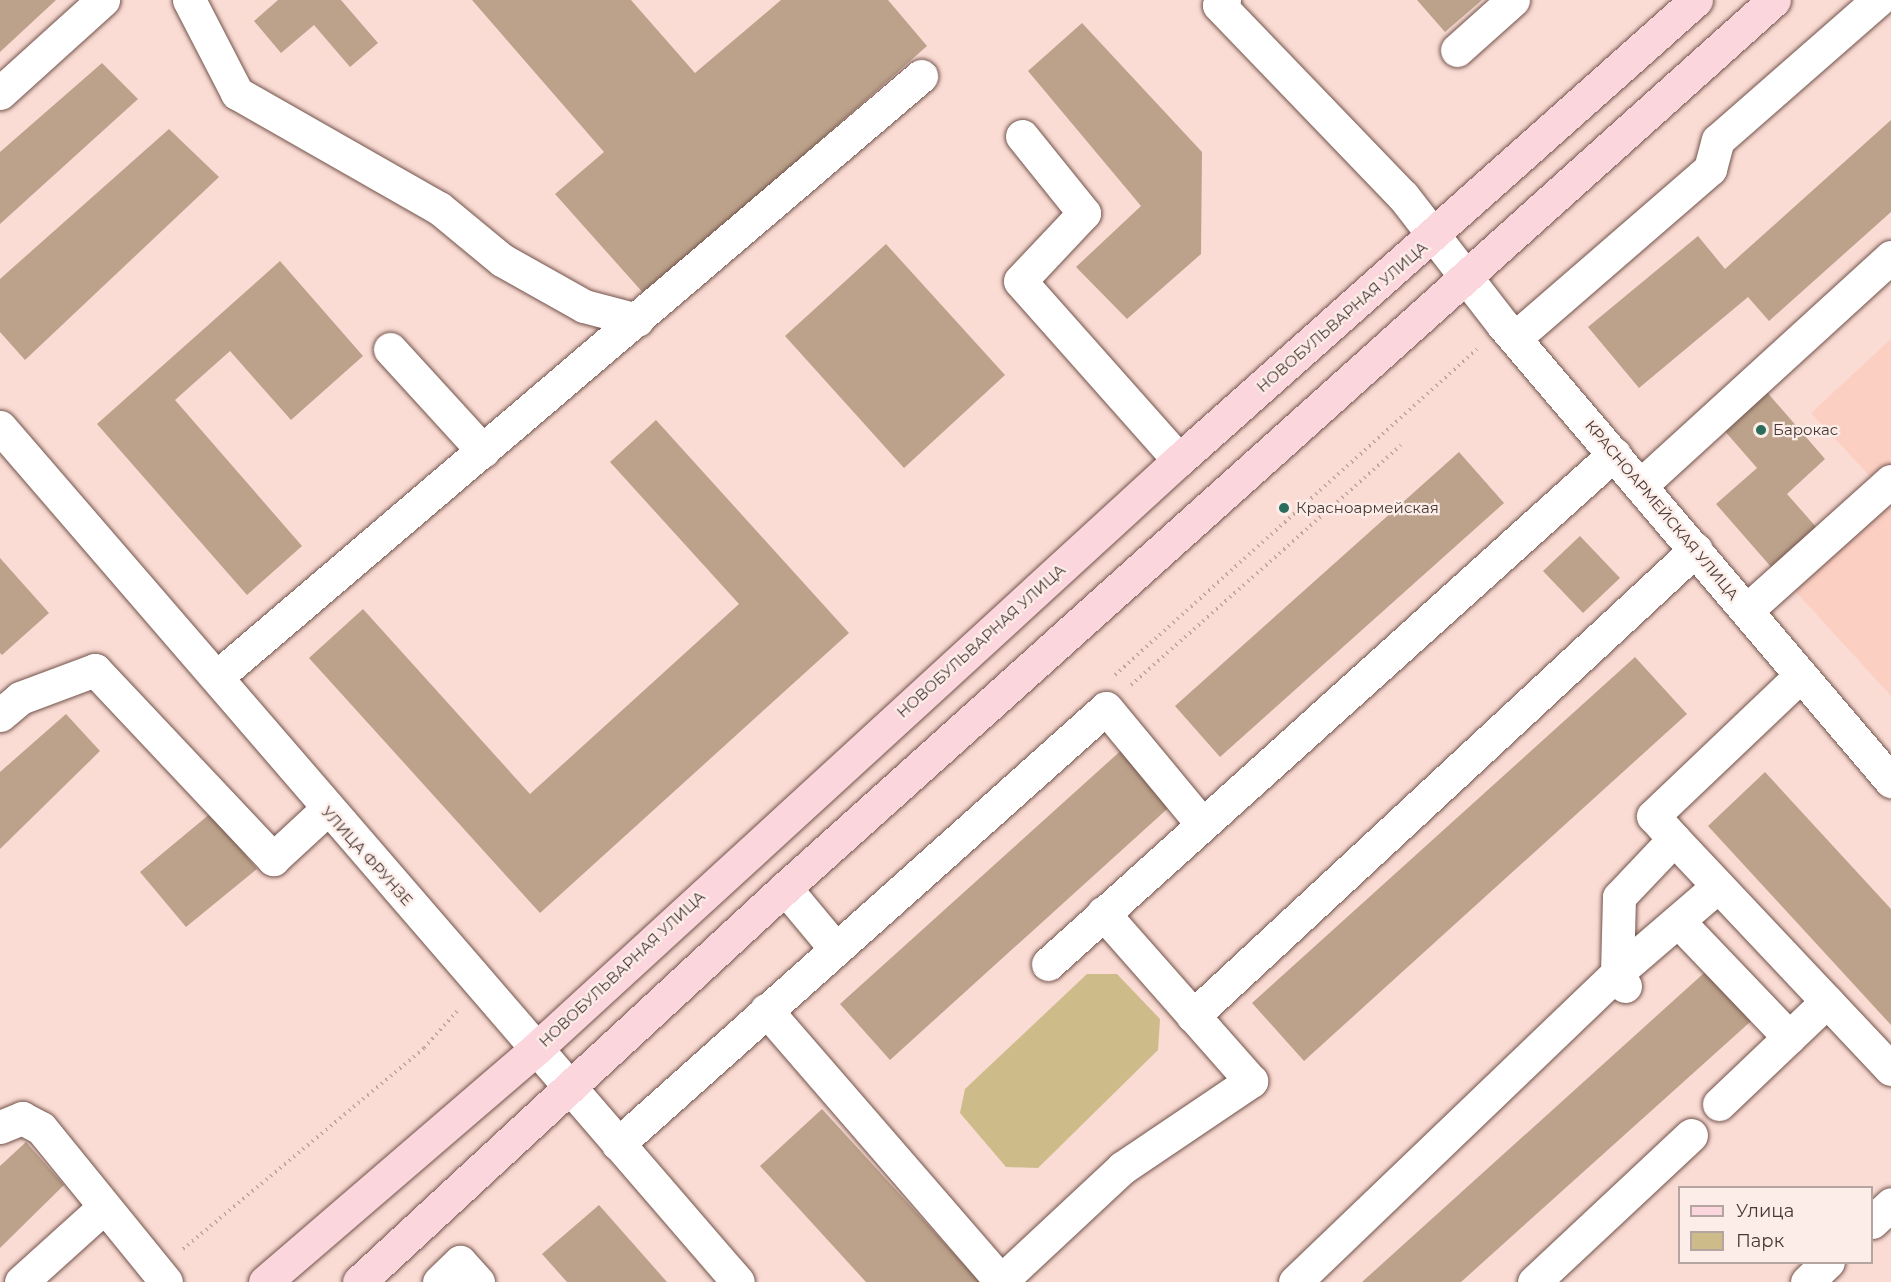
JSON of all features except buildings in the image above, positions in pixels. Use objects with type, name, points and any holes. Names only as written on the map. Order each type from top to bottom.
[{"type":"main road","name":"НОВОБУЛЬВАРНАЯ УЛИЦА","points":[[265,1282],[537,1048],[1179,460],[1432,238],[1696,0]]},
{"type":"main road","points":[[358,1282],[571,1088],[784,888],[1467,280],[1774,0]]},
{"type":"street","points":[[0,93],[103,0]]},
{"type":"street","points":[[189,0],[237,93],[439,208],[502,260],[584,306],[620,320],[638,320]]},
{"type":"street","name":"КРАСНОАРМЕЙСКАЯ УЛИЦА","points":[[1224,0],[1219,4],[1403,196],[1432,238],[1467,280],[1891,781]]},
{"type":"street","points":[[1457,50],[1514,0]]},
{"type":"street","points":[[1510,331],[1710,169],[1718,140],[1878,0]]},
{"type":"street","points":[[219,675],[638,320],[921,76]]},
{"type":"street","points":[[1022,136],[1084,213],[1020,281],[1179,460]]},
{"type":"street","points":[[1641,485],[1891,257]]},
{"type":"street","points":[[390,349],[483,451]]},
{"type":"street","name":"УЛИЦА ФРУНЗЕ","points":[[0,427],[219,675],[326,810],[482,982],[738,1282]]},
{"type":"street","points":[[1048,964],[1614,454]]},
{"type":"street","points":[[0,463],[33,465]]},
{"type":"street","points":[[1747,610],[1891,481]]},
{"type":"street","points":[[1193,1016],[1696,549]]},
{"type":"street","points":[[3,705],[95,670],[273,859],[326,810]]},
{"type":"street","points":[[1801,675],[1653,816],[1891,1069]]},
{"type":"street","points":[[618,1144],[835,948],[1109,692],[1202,824]]},
{"type":"street","points":[[1622,981],[1618,897],[1674,839]]},
{"type":"street","points":[[1295,1282],[1622,981],[1678,921],[1718,886]]},
{"type":"street","points":[[784,888],[835,948]]},
{"type":"street","points":[[766,1010],[1001,1281],[1122,1168],[1251,1081],[1103,913]]},
{"type":"street","points":[[1678,921],[1789,1037]]},
{"type":"street","points":[[1719,1104],[1827,1001]]},
{"type":"street","points":[[0,1127],[22,1118],[40,1128],[161,1277]]},
{"type":"street","points":[[1534,1282],[1691,1135]]},
{"type":"street","points":[[1873,1221],[1891,1204]]},
{"type":"street","points":[[21,1282],[104,1207]]},
{"type":"street","points":[[439,1282],[460,1262],[478,1282]]},
{"type":"street","points":[[1807,1282],[1827,1264]]},
{"type":"path","points":[[1109,692],[1510,331]]},
{"type":"path","points":[[1109,692],[1401,445]]},
{"type":"path","points":[[161,1277],[424,1048],[482,982]]},
{"type":"shaded area","points":[[1891,339],[1891,499],[1811,413]]},
{"type":"shaded area","points":[[1891,502],[1891,696],[1795,591]]},
{"type":"green space","points":[[1087,974],[1117,974],[1160,1019],[1158,1050],[1038,1168],[1006,1167],[960,1113],[965,1089]]},
{"type":"place","name":"Барокас","points":[[1761,430]]},
{"type":"place","name":"Красноармейская","points":[[1284,508]]}]
